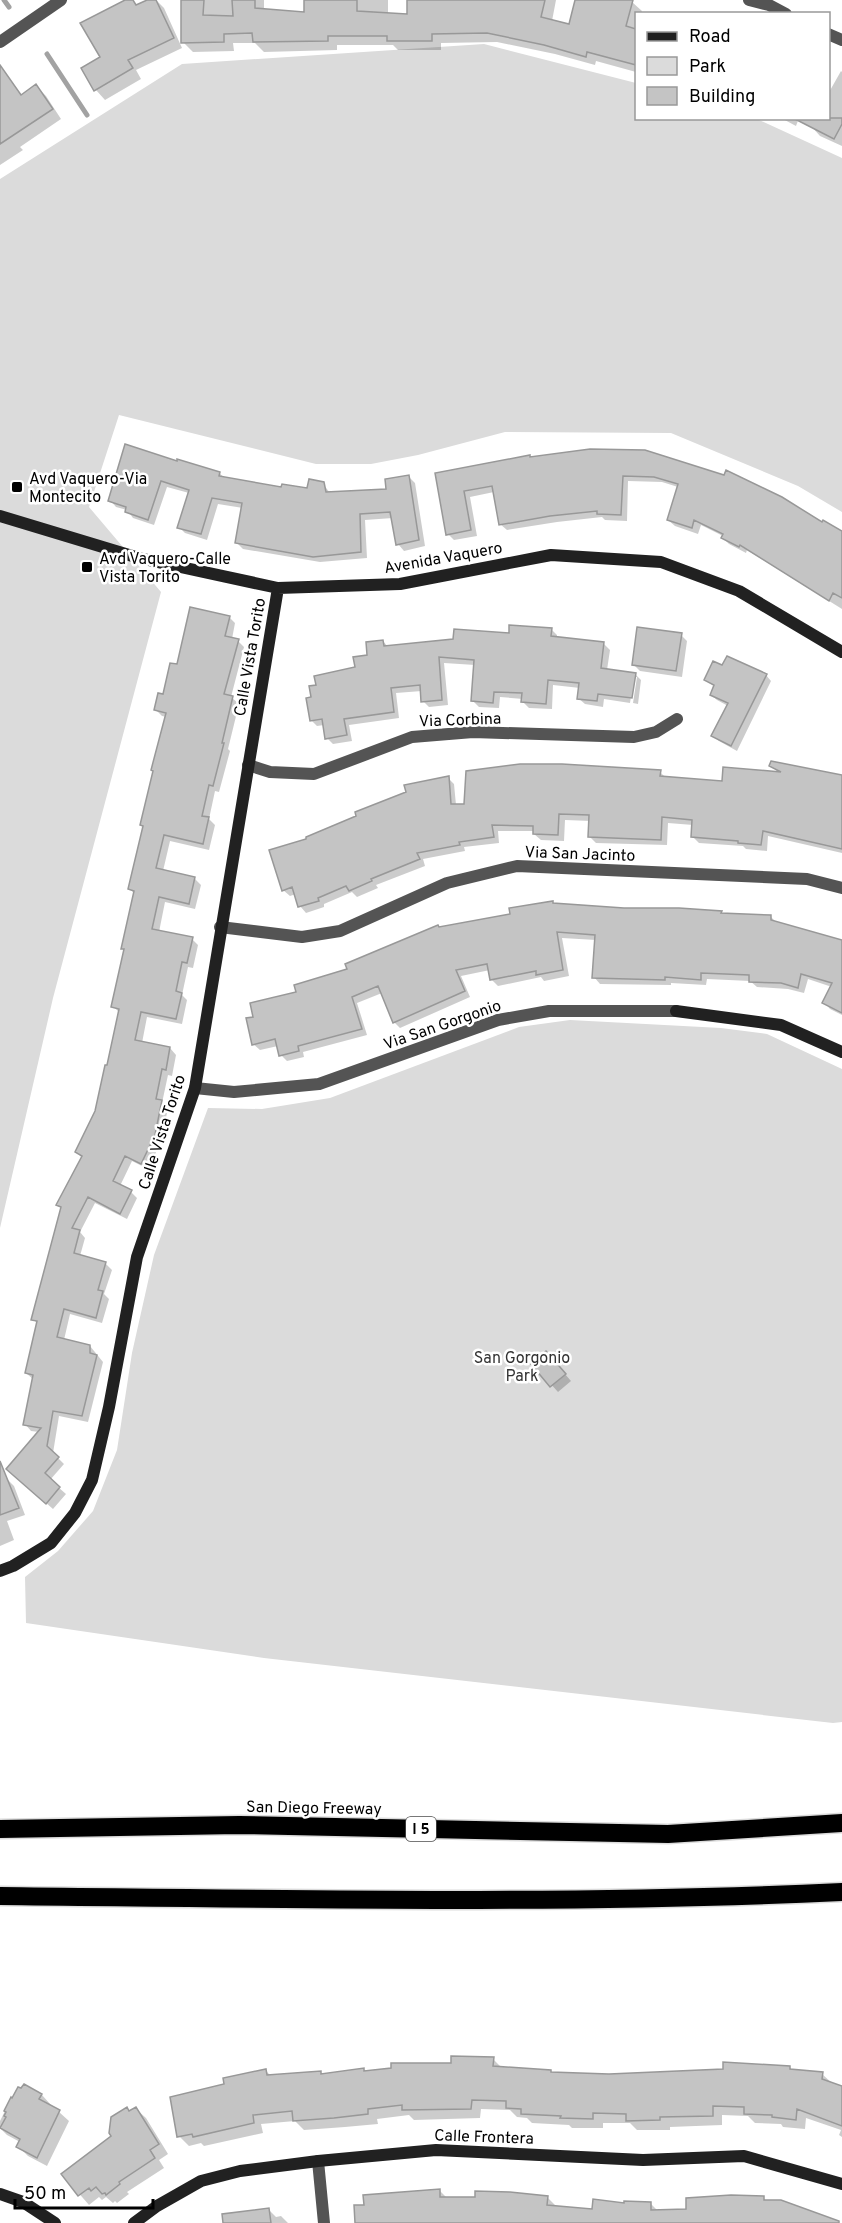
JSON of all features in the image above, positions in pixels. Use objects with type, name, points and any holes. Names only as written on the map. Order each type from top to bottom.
[{"type":"highway","name":"San Diego Freeway","points":[[0,1829],[239,1825],[668,1834],[842,1823]]},
{"type":"highway","points":[[0,1896],[402,1900],[713,1898],[842,1892]]},
{"type":"street","points":[[0,42],[61,0]]},
{"type":"street","points":[[748,0],[769,5],[782,12]]},
{"type":"street","name":"Avenida Vaquero","points":[[0,516],[139,558],[278,588],[400,584],[551,555],[661,562],[739,591],[842,652]]},
{"type":"street","name":"Calle Vista Torito","points":[[0,1571],[13,1566],[51,1543],[75,1513],[92,1480],[109,1407],[138,1257],[195,1088],[278,588]]},
{"type":"street","name":"Via Corbina","points":[[248,765],[270,772],[314,774],[412,737],[473,732],[634,737],[656,732],[677,719]]},
{"type":"street","name":"Via San Jacinto","points":[[220,927],[302,937],[340,931],[447,883],[517,866],[807,879],[842,888]]},
{"type":"street","name":"Via San Gorgonio","points":[[195,1088],[234,1092],[319,1084],[498,1020],[549,1011],[676,1011],[782,1025],[842,1052]]},
{"type":"street","name":"Calle Frontera","points":[[134,2223],[157,2206],[201,2181],[240,2171],[318,2160],[436,2150],[643,2160],[744,2156],[842,2184]]},
{"type":"street","points":[[318,2160],[324,2223]]},
{"type":"street","points":[[0,2194],[23,2202],[55,2223]]},
{"type":"green space","points":[[484,44],[635,83],[635,120],[759,120],[842,158],[842,512],[798,486],[671,433],[505,432],[418,455],[371,464],[316,464],[119,415],[89,507],[161,592],[53,998],[0,1228],[0,179],[182,64]]},
{"type":"green space","name":"San Gorgonio Park","points":[[570,1020],[721,1028],[767,1034],[842,1069],[842,1722],[833,1723],[264,1658],[26,1623],[25,1577],[58,1551],[93,1511],[117,1450],[132,1353],[154,1255],[208,1108],[262,1109],[330,1098],[519,1027]]},
{"type":"building","points":[[125,0],[133,0],[136,5],[147,0],[156,0],[174,38],[128,60],[133,68],[94,91],[81,68],[100,57],[80,23]]},
{"type":"building","points":[[181,0],[204,0],[203,15],[233,16],[232,0],[255,0],[255,8],[304,12],[304,0],[357,0],[357,11],[407,14],[407,0],[545,0],[541,17],[569,24],[575,0],[633,0],[626,26],[635,29],[635,65],[587,52],[586,57],[487,33],[432,34],[432,41],[387,41],[387,36],[328,36],[328,41],[253,42],[252,33],[224,34],[224,42],[181,43]]},
{"type":"building","points":[[0,65],[21,95],[36,84],[53,109],[0,144]]},
{"type":"building","points":[[842,118],[842,124],[834,139],[797,120]]},
{"type":"building","points":[[125,444],[220,472],[219,476],[281,487],[282,484],[307,488],[309,479],[324,482],[326,492],[386,489],[385,479],[409,475],[419,540],[396,545],[390,512],[360,514],[361,552],[313,557],[235,543],[242,503],[212,498],[201,534],[177,528],[189,490],[161,481],[148,520],[125,512],[126,507],[108,501]]},
{"type":"building","points":[[590,449],[645,450],[724,475],[726,470],[782,497],[822,522],[823,520],[842,531],[842,598],[833,593],[829,601],[740,545],[739,547],[721,538],[723,534],[694,520],[692,528],[667,520],[678,484],[654,477],[623,476],[621,515],[597,514],[597,511],[499,525],[492,486],[464,491],[471,530],[446,535],[435,473],[530,455],[530,457]]},
{"type":"building","points":[[190,607],[230,616],[225,636],[239,639],[224,694],[233,696],[213,786],[209,785],[202,816],[209,817],[203,844],[164,835],[156,868],[195,877],[189,904],[159,897],[152,929],[193,937],[187,963],[182,962],[176,991],[182,993],[176,1019],[141,1012],[135,1040],[170,1047],[166,1070],[162,1069],[156,1099],[162,1100],[155,1135],[141,1164],[125,1156],[113,1181],[132,1190],[120,1214],[88,1197],[72,1228],[80,1230],[74,1253],[106,1262],[98,1290],[103,1291],[96,1318],[64,1309],[57,1337],[90,1345],[90,1353],[97,1355],[82,1416],[53,1411],[47,1446],[59,1457],[45,1473],[60,1487],[46,1504],[6,1469],[41,1428],[23,1425],[33,1375],[25,1373],[37,1321],[31,1320],[61,1207],[56,1205],[82,1156],[75,1152],[95,1111],[105,1065],[107,1065],[119,1009],[111,1007],[134,891],[128,889],[143,826],[140,825],[153,771],[151,770],[166,713],[154,710],[158,693],[163,694],[170,663],[177,664]]},
{"type":"building","points":[[509,625],[552,628],[551,636],[604,642],[601,668],[636,673],[632,698],[598,694],[597,701],[577,699],[579,683],[548,680],[546,704],[521,702],[522,693],[494,692],[493,703],[471,701],[474,660],[439,657],[442,700],[421,702],[420,685],[391,688],[394,712],[344,719],[347,735],[325,739],[322,719],[310,721],[306,698],[311,697],[309,686],[316,685],[314,676],[355,667],[353,657],[367,655],[366,642],[383,640],[384,646],[453,639],[454,629],[509,633]]},
{"type":"building","points":[[637,627],[682,633],[676,671],[632,665]]},
{"type":"building","points":[[727,656],[767,674],[731,746],[711,736],[728,703],[710,695],[714,685],[704,680],[713,661],[722,665]]},
{"type":"building","points":[[771,761],[842,775],[842,849],[763,831],[761,845],[691,837],[692,820],[662,817],[661,840],[588,837],[589,815],[559,814],[558,835],[533,834],[533,826],[492,825],[494,837],[459,842],[460,845],[417,853],[420,859],[371,879],[372,881],[349,891],[346,886],[318,898],[319,901],[298,907],[292,887],[282,891],[269,850],[306,839],[306,837],[356,816],[355,812],[406,792],[404,785],[449,776],[451,804],[464,804],[466,771],[520,764],[562,764],[661,770],[660,776],[722,781],[723,767],[781,772],[769,766]]},
{"type":"building","points":[[553,901],[553,903],[624,908],[679,908],[771,915],[771,920],[842,940],[842,1013],[822,1003],[832,983],[801,974],[798,988],[781,983],[749,982],[749,975],[701,973],[701,980],[665,977],[665,980],[592,978],[595,935],[557,932],[563,970],[536,975],[536,971],[490,980],[487,964],[456,970],[465,991],[393,1023],[378,986],[352,997],[362,1029],[298,1046],[299,1051],[279,1056],[275,1039],[252,1045],[246,1018],[253,1017],[250,1003],[296,992],[294,985],[347,969],[345,964],[438,925],[439,927],[510,914],[509,908]]},
{"type":"building","points":[[546,1351],[566,1374],[550,1387],[531,1364]]},
{"type":"building","points":[[0,1461],[19,1508],[0,1515]]},
{"type":"building","points":[[451,2056],[494,2057],[493,2066],[551,2070],[551,2072],[609,2074],[723,2069],[723,2062],[790,2066],[790,2069],[823,2072],[822,2079],[842,2086],[842,2126],[797,2109],[796,2120],[772,2117],[772,2115],[744,2114],[744,2107],[713,2106],[713,2116],[660,2117],[660,2120],[626,2121],[626,2114],[593,2113],[593,2119],[521,2114],[521,2109],[506,2108],[506,2101],[472,2100],[471,2109],[402,2110],[402,2105],[368,2109],[368,2114],[293,2121],[292,2111],[253,2115],[254,2123],[193,2137],[192,2134],[177,2137],[170,2097],[224,2084],[223,2078],[266,2069],[267,2075],[321,2071],[321,2074],[364,2068],[364,2071],[391,2068],[391,2063],[451,2063]]},
{"type":"building","points":[[24,2084],[42,2094],[39,2099],[60,2110],[37,2158],[16,2147],[20,2139],[0,2128],[6,2117],[4,2111],[11,2097],[18,2087],[21,2088]]},
{"type":"building","points":[[127,2107],[129,2111],[136,2107],[159,2144],[150,2150],[155,2158],[119,2182],[120,2184],[106,2195],[96,2187],[91,2191],[89,2188],[78,2196],[61,2174],[111,2136],[109,2133],[111,2117]]},
{"type":"building","points":[[440,2189],[440,2197],[475,2197],[475,2191],[510,2192],[548,2196],[547,2205],[592,2209],[593,2199],[624,2203],[624,2201],[651,2202],[651,2210],[686,2209],[686,2198],[731,2195],[764,2196],[764,2200],[781,2200],[839,2221],[839,2223],[355,2223],[354,2205],[364,2205],[363,2195]]},
{"type":"building","points":[[269,2208],[271,2223],[223,2223],[222,2214]]},
{"type":"waterway","points":[[4,0],[9,7]]},
{"type":"waterway","points":[[47,54],[87,115]]},
{"type":"place","name":"Avd Vaquero-Via Montecito","points":[[17,487]]},
{"type":"place","name":"Avd Vaquero-Calle Vista Torito","points":[[87,567]]}]
